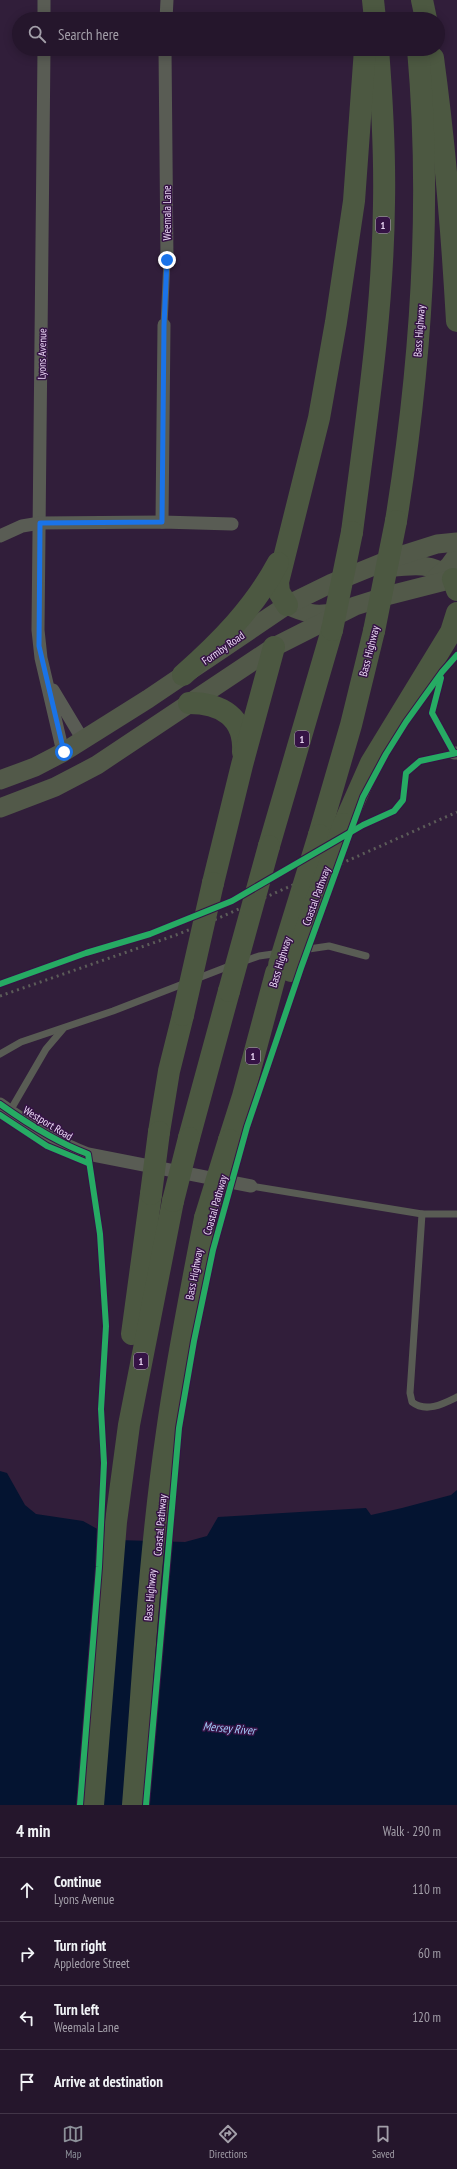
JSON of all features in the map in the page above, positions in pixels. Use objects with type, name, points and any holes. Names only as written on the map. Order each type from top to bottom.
[{"type":"highway","points":[[367,12],[368,0]]},
{"type":"highway","points":[[373,0],[374,12]]},
{"type":"highway","points":[[414,0],[415,12]]},
{"type":"highway","points":[[422,0],[425,12]]},
{"type":"highway","points":[[287,606],[279,592],[278,582],[319,418],[338,307],[354,201],[364,56]]},
{"type":"highway","name":"1","points":[[93,1805],[116,1522],[129,1425],[173,1201],[269,846],[332,630],[352,532],[369,402],[378,315],[384,204],[382,97],[379,56]]},
{"type":"highway","name":"Bass Highway","points":[[133,1805],[156,1527],[166,1433],[186,1316],[205,1218],[284,972],[319,835],[351,725],[374,632],[396,521],[413,405],[420,317],[424,164],[418,56]]},
{"type":"highway","points":[[432,56],[447,168],[457,322]]},
{"type":"highway","points":[[182,676],[224,637],[250,608],[270,576],[285,547],[290,530]]},
{"type":"highway","points":[[284,972],[344,824],[371,763],[456,619]]},
{"type":"highway","points":[[116,1522],[118,1436],[159,1132],[169,1071],[242,765],[274,646]]},
{"type":"highway","points":[[189,703],[214,706],[227,712],[233,719],[239,727],[243,744],[242,765]]},
{"type":"main road","name":"Formby Road","points":[[0,780],[35,767],[64,752],[287,606],[405,553],[437,544],[457,542]]},
{"type":"main road","points":[[453,580],[457,556]]},
{"type":"main road","points":[[360,572],[416,564],[430,566],[453,580]]},
{"type":"main road","points":[[274,646],[287,606],[316,615],[356,606],[424,586],[453,580]]},
{"type":"main road","points":[[0,808],[70,779],[97,764],[274,646],[356,606]]},
{"type":"main road","points":[[83,740],[97,764]]},
{"type":"main road","points":[[64,752],[70,779]]},
{"type":"street","points":[[44,0],[44,12]]},
{"type":"street","points":[[166,12],[167,0]]},
{"type":"street","name":"Lyons Avenue","points":[[44,56],[38,630],[40,658],[64,752]]},
{"type":"street","name":"Weemala Lane","points":[[165,56],[167,260]]},
{"type":"street","name":"Weemala Lane","points":[[162,522],[164,325]]},
{"type":"street","points":[[0,536],[22,526],[40,523],[162,522],[232,524]]},
{"type":"street","name":"Lyons Avenue","points":[[40,658],[51,687],[83,740]]},
{"type":"street","name":"Westport Road","points":[[5,1107],[67,1147],[88,1154],[251,1186]]},
{"type":"lane","name":"Weemala Lane","points":[[164,325],[167,260]]},
{"type":"lane","points":[[0,1054],[21,1042],[113,1011],[259,956],[329,946],[366,956]]},
{"type":"lane","points":[[5,1107],[59,1032],[68,1025]]},
{"type":"lane","points":[[251,1186],[422,1214],[457,1214]]},
{"type":"lane","points":[[422,1214],[410,1394],[412,1402],[423,1408],[429,1408],[457,1396]]},
{"type":"water","name":"Mersey River","points":[[0,1471],[7,1473],[25,1505],[36,1514],[83,1521],[117,1540],[185,1542],[207,1536],[218,1517],[366,1508],[371,1515],[451,1495],[457,1490],[457,1805],[0,1805]]},
{"type":"railway","points":[[0,996],[176,935],[221,917],[457,812]]},
{"type":"cycle path","name":"Coastal Pathway","points":[[146,1805],[179,1428],[194,1341],[213,1250],[247,1127],[301,968],[363,797],[386,754],[406,722],[442,672],[457,655]]},
{"type":"cycle path","points":[[441,678],[432,713],[454,753]]},
{"type":"cycle path","points":[[0,984],[86,953],[150,934],[232,901],[363,825],[394,811],[403,800],[406,773],[420,761],[457,753]]},
{"type":"cycle path","points":[[0,1104],[42,1132],[88,1154],[100,1234],[106,1326],[101,1409],[104,1463],[99,1567],[80,1805]]},
{"type":"cycle path","points":[[0,1115],[47,1146],[88,1163]]},
{"type":"route","points":[[64,752],[40,658],[38,630],[40,523],[162,522],[164,325],[167,260]]}]
